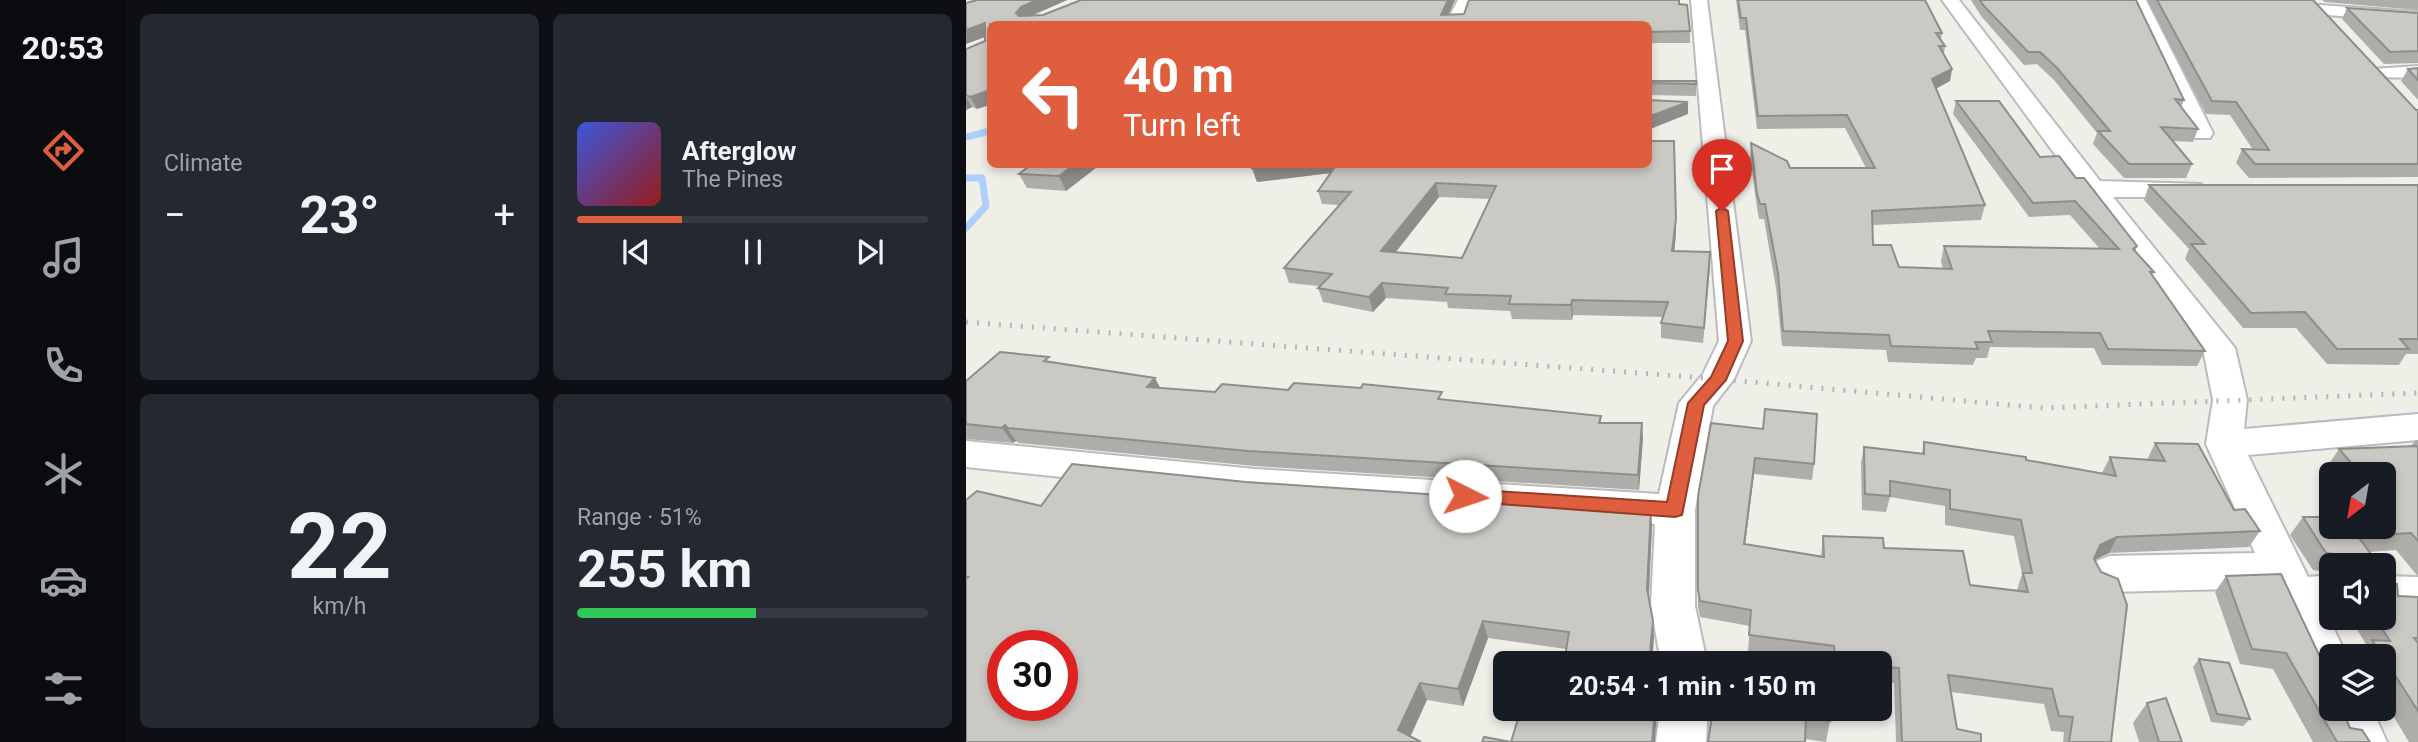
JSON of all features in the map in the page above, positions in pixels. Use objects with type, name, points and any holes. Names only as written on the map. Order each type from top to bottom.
[{"type":"street","points":[[1456,21],[1466,0]]},
{"type":"street","points":[[1682,651],[1673,606],[1675,510],[1696,403],[1717,380],[1735,341],[1699,0]]},
{"type":"street","points":[[1950,0],[2093,189],[2219,348],[2230,400],[2224,444],[2285,570],[2318,604],[2326,644]]},
{"type":"street","points":[[2138,0],[2202,133]]},
{"type":"street","points":[[2315,5],[2418,17]]},
{"type":"street","points":[[2315,5],[2337,28]]},
{"type":"street","points":[[2363,55],[2395,90]]},
{"type":"street","points":[[2380,73],[2418,72]]},
{"type":"street","points":[[1686,105],[1711,106]]},
{"type":"street","points":[[2093,189],[2218,189]]},
{"type":"street","points":[[2224,444],[2418,428]]},
{"type":"street","points":[[966,454],[1255,482],[1675,510]]},
{"type":"street","points":[[2109,573],[2285,570]]},
{"type":"street","points":[[2396,594],[2418,595]]},
{"type":"street","points":[[1681,742],[1683,721]]},
{"type":"street","points":[[2352,721],[2362,742]]},
{"type":"building","points":[[977,0],[1037,0],[1021,7],[1016,13],[1019,16],[1043,15],[1081,0],[1448,0],[1441,15],[1464,14],[1469,0],[1679,0],[1679,4],[1687,5],[1690,31],[1652,32],[1652,21],[987,21],[987,91],[970,97],[966,95],[966,49],[985,41],[985,23],[966,30],[966,3]]},
{"type":"building","points":[[1738,0],[1925,0],[1942,33],[1936,33],[1945,46],[1939,46],[1952,69],[1932,79],[1985,205],[1872,211],[1873,245],[1891,245],[1899,267],[1952,269],[1944,246],[2119,249],[2075,201],[2033,203],[1956,101],[1999,101],[2040,157],[2059,156],[2076,178],[2084,178],[2137,246],[2133,249],[2154,272],[2150,272],[2205,351],[2108,349],[2100,333],[1988,331],[1992,342],[1975,342],[1978,349],[1891,346],[1889,335],[1783,331],[1778,273],[1765,204],[1760,204],[1757,194],[1751,143],[1787,161],[1790,168],[1875,168],[1847,115],[1758,116],[1746,18],[1741,18]]},
{"type":"building","points":[[1980,0],[2136,0],[2184,100],[2175,99],[2198,129],[2161,127],[2192,164],[2129,164],[2098,131],[2110,131],[2057,68],[2040,52],[2028,52]]},
{"type":"building","points":[[2157,0],[2313,0],[2418,110],[2418,164],[2255,164],[2242,149],[2269,150],[2236,102],[2212,101]]},
{"type":"building","points":[[2347,8],[2418,13],[2418,51],[2390,52]]},
{"type":"building","points":[[2418,68],[2418,80],[2408,69]]},
{"type":"building","points":[[1652,81],[1696,81],[1696,84],[1652,83]]},
{"type":"building","points":[[1652,100],[1688,102],[1652,116]]},
{"type":"building","points":[[1652,141],[1674,141],[1676,219],[1672,251],[1710,252],[1704,328],[1661,323],[1668,302],[1572,300],[1571,305],[1509,304],[1511,296],[1445,294],[1448,288],[1382,283],[1369,297],[1318,288],[1332,274],[1284,268],[1351,192],[1318,191],[1334,168],[1652,168]],"holes":[[[1436,183],[1496,186],[1462,258],[1381,251]]]},
{"type":"building","points":[[1027,168],[1070,168],[1059,176],[1019,174]]},
{"type":"building","points":[[2149,185],[2418,185],[2418,339],[2400,339],[2409,349],[2337,349],[2305,312],[2251,313],[2191,244],[2205,244]]},
{"type":"building","points":[[1000,352],[1049,357],[1044,361],[1155,378],[1147,387],[1215,392],[1222,384],[1288,390],[1294,383],[1361,388],[1363,384],[1442,392],[1438,399],[1601,416],[1599,423],[1642,423],[1638,475],[1248,451],[1008,428],[1005,425],[1002,428],[966,424],[966,381]]},
{"type":"building","points":[[1765,409],[1817,414],[1814,464],[1755,458],[1744,544],[1824,557],[1823,536],[1883,538],[1884,548],[1963,551],[1970,585],[2028,592],[2023,573],[2032,573],[2021,520],[1950,509],[1950,490],[1890,481],[1890,496],[1865,494],[1864,447],[1924,454],[1924,442],[2026,457],[2026,460],[2116,476],[2110,457],[2165,461],[2155,443],[2198,444],[2234,510],[2245,509],[2260,531],[2117,537],[2100,545],[2094,559],[2101,572],[2118,579],[2127,605],[2111,742],[2069,742],[2073,717],[2059,716],[2052,689],[1948,675],[1957,729],[1981,734],[1981,742],[1902,742],[1899,668],[1892,668],[1892,651],[1835,651],[1834,646],[1749,635],[1751,610],[1700,601],[1698,496],[1711,423],[1763,429]]},
{"type":"building","points":[[2418,446],[2418,541],[2411,533],[2396,534],[2396,462],[2350,462],[2339,449]]},
{"type":"building","points":[[1072,464],[1246,482],[1651,509],[1647,589],[1653,621],[1650,651],[1566,651],[1569,632],[1483,621],[1458,689],[1420,683],[1398,730],[1421,742],[966,742],[966,500],[977,491],[1041,506]]},
{"type":"building","points":[[2303,517],[2319,517],[2319,539],[2360,539],[2370,553],[2326,553]]},
{"type":"building","points":[[2281,574],[2319,655],[2319,711],[2286,653],[2252,649],[2226,576]]},
{"type":"building","points":[[2397,584],[2398,596],[2418,597],[2418,638],[2414,638],[2418,643],[2418,711],[2396,677],[2396,644],[2374,644],[2372,640],[2390,641],[2383,630],[2396,630]]},
{"type":"building","points":[[2199,659],[2229,663],[2250,719],[2217,714]]},
{"type":"building","points":[[2166,698],[2182,742],[2159,742],[2147,703]]},
{"type":"building","points":[[1517,721],[1654,721],[1652,742],[1511,742]]},
{"type":"building","points":[[1711,721],[1806,721],[1805,742],[1708,742]]},
{"type":"building","points":[[2325,721],[2347,721],[2350,728],[2362,730],[2370,742],[2337,742]]},
{"type":"building","points":[[1484,737],[1511,742],[1482,742]]},
{"type":"waterway","points":[[966,137],[987,132]]},
{"type":"waterway","points":[[966,178],[982,178],[986,206],[966,228]]},
{"type":"railway","points":[[966,322],[1717,379],[2044,408],[2418,393]]},
{"type":"route","points":[[1465,496],[1675,510],[1696,403],[1717,380],[1735,341],[1722,211]]}]
